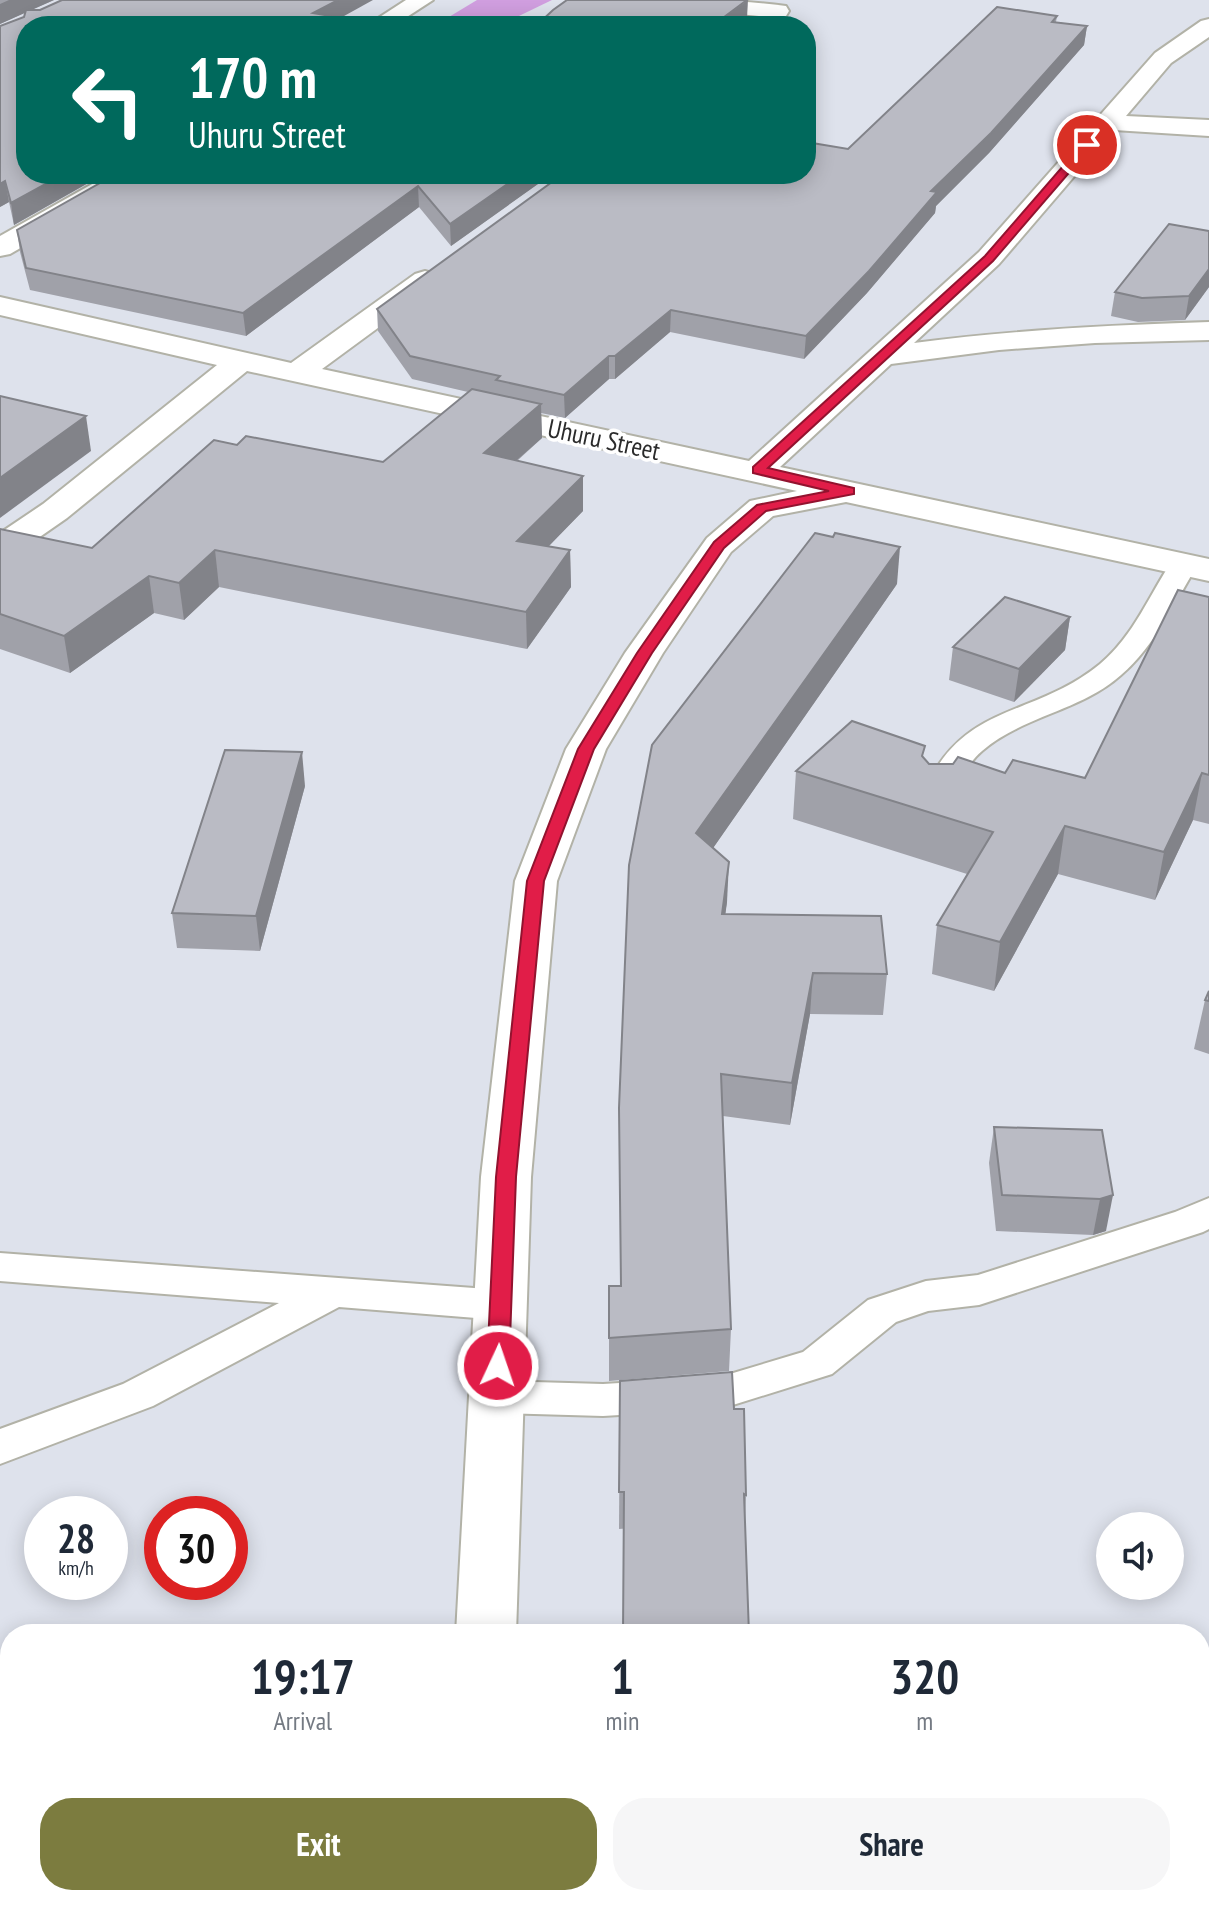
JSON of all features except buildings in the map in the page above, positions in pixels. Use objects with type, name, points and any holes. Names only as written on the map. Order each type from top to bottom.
[{"type":"street","points":[[394,16],[422,0]]},
{"type":"street","points":[[667,0],[787,5]]},
{"type":"street","points":[[758,470],[989,258],[1163,58],[1209,26]]},
{"type":"street","points":[[1107,122],[1209,128]]},
{"type":"street","points":[[0,248],[112,184]]},
{"type":"street","points":[[297,373],[451,262]]},
{"type":"street","name":"Uhuru Street","points":[[0,306],[1197,567]]},
{"type":"street","points":[[882,356],[999,341],[1095,334],[1209,331]]},
{"type":"street","points":[[6,545],[55,511],[241,361]]},
{"type":"street","points":[[486,1624],[506,1177],[536,881],[586,749],[644,653],[719,545],[762,508],[849,491]]},
{"type":"lane","points":[[936,801],[954,762],[982,737],[1021,715],[1072,696],[1110,669],[1197,567]]},
{"type":"lane","points":[[497,1397],[603,1400],[720,1393],[817,1363],[882,1311],[926,1296],[979,1290],[1189,1222],[1209,1212]]},
{"type":"lane","points":[[0,1267],[501,1305]]},
{"type":"lane","points":[[0,1447],[138,1395],[332,1293]]},
{"type":"shaded area","points":[[477,0],[552,0],[519,16],[451,16]]},
{"type":"route","points":[[498,1366],[506,1177],[536,881],[586,749],[644,653],[719,545],[762,508],[849,491],[758,470],[989,258],[1087,145]]}]
